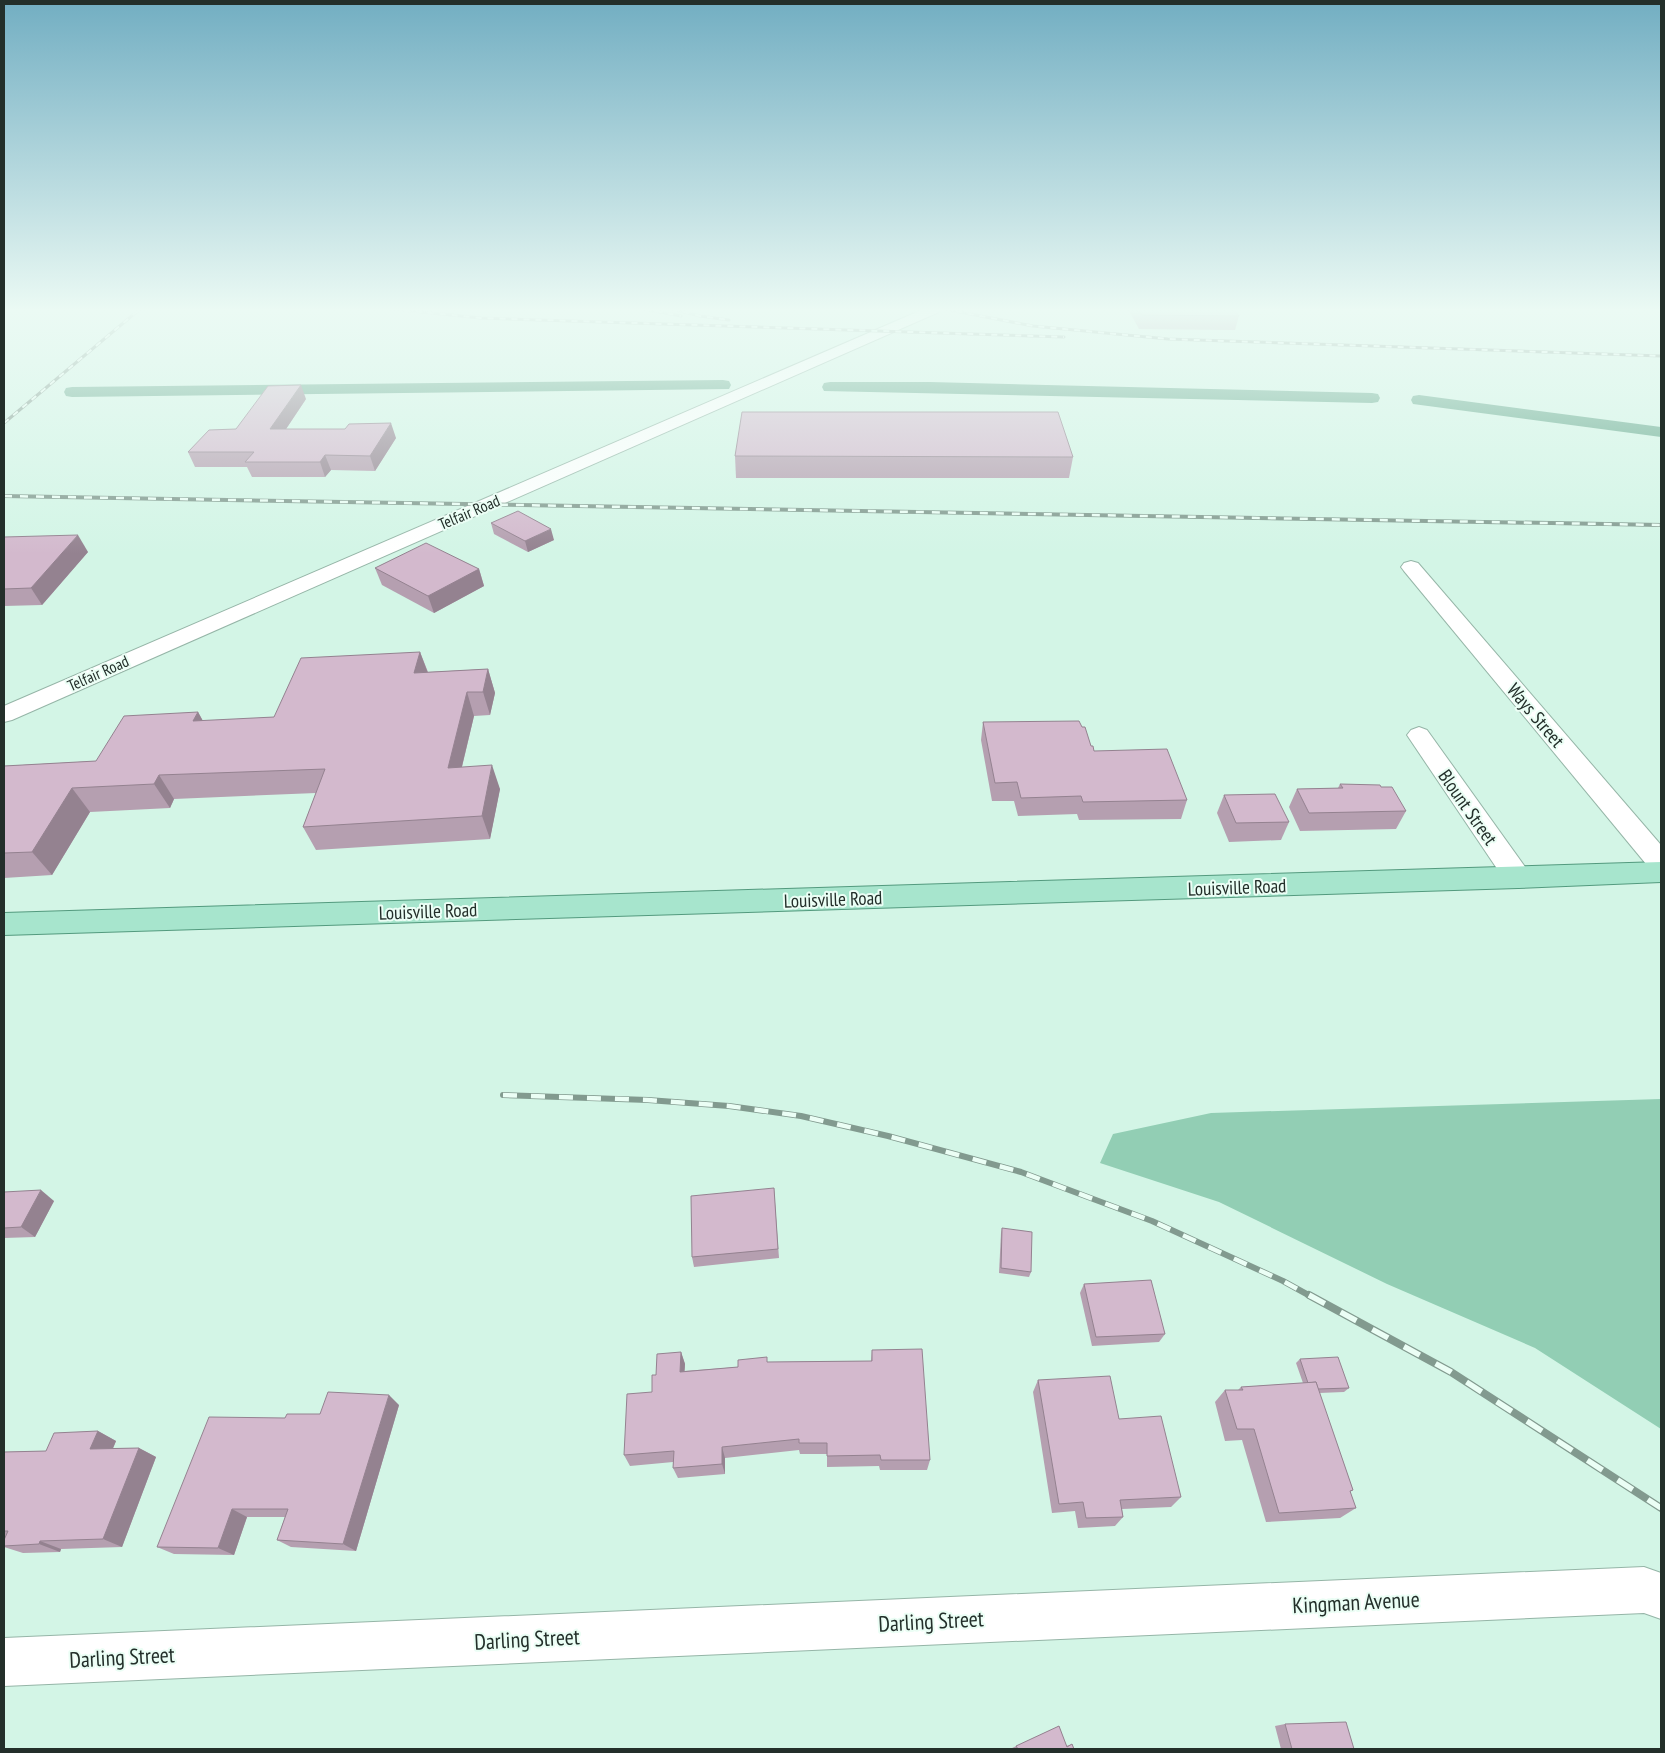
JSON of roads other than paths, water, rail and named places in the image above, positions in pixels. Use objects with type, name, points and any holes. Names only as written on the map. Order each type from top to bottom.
[{"type":"main road","name":"Louisville Road","points":[[4,924],[1518,878],[1661,872]]},
{"type":"street","name":"Telfair Road","points":[[4,714],[731,391]]},
{"type":"street","name":"Ways Street","points":[[1411,566],[1661,863]]},
{"type":"street","name":"Blount Street","points":[[1419,735],[1518,878]]},
{"type":"street","name":"Kingman Avenue","points":[[1049,1616],[1644,1590],[1661,1596]]},
{"type":"street","name":"Darling Street","points":[[4,1662],[1049,1616]]},
{"type":"waterway","points":[[72,392],[183,391]]},
{"type":"waterway","points":[[1083,391],[1372,398]]},
{"type":"waterway","points":[[1419,400],[1661,432]]},
{"type":"railway","points":[[4,423],[42,391]]},
{"type":"railway","points":[[4,496],[1661,525]]},
{"type":"railway","points":[[503,1095],[648,1100],[729,1106],[801,1116],[888,1136],[1021,1172],[1152,1221],[1283,1281],[1312,1297]]},
{"type":"railway","points":[[1309,1295],[1451,1372],[1661,1508]]}]
